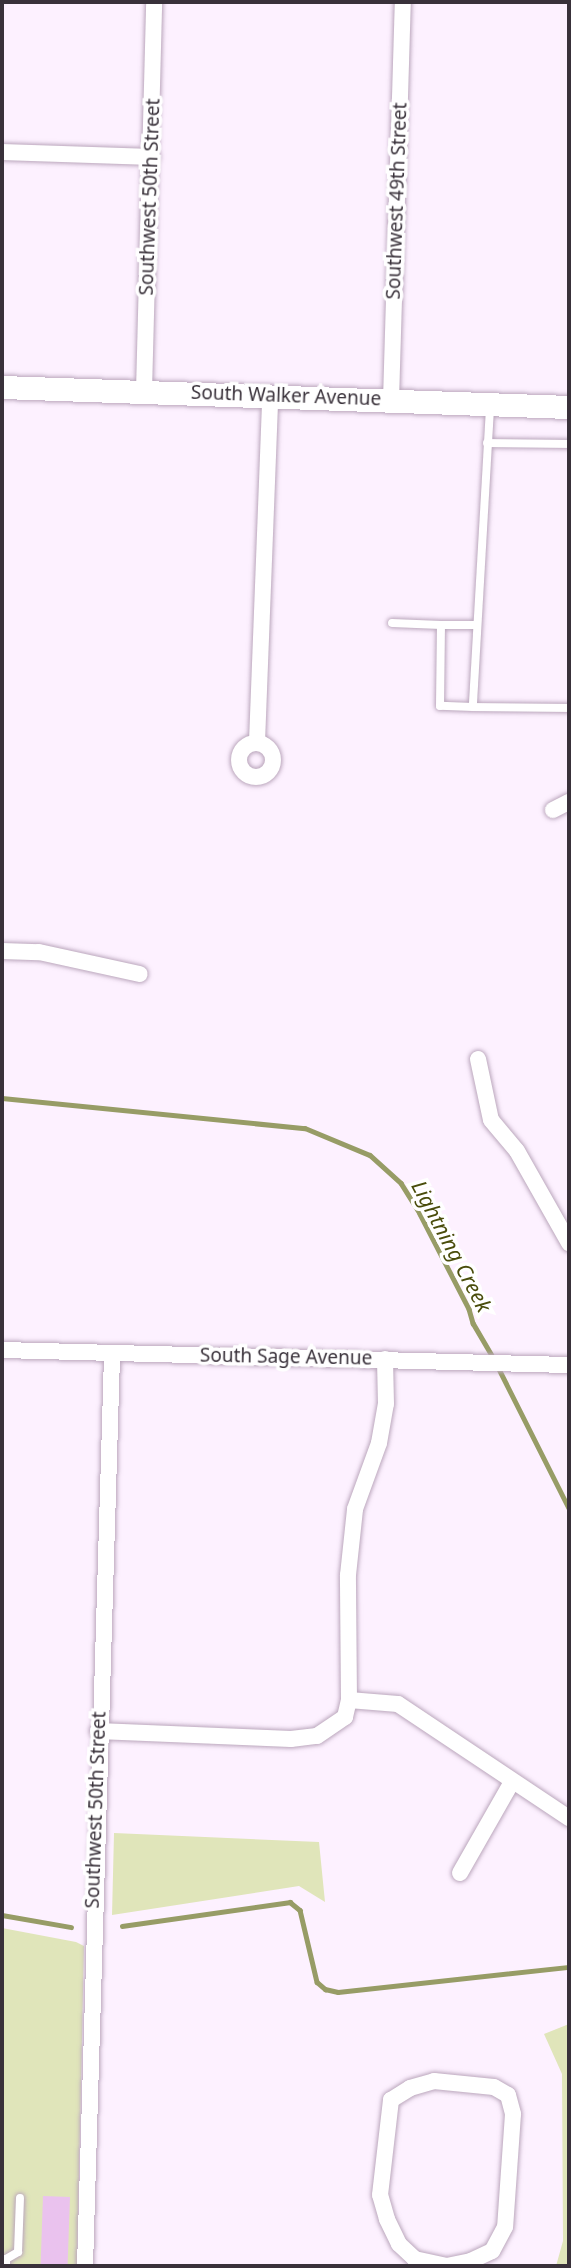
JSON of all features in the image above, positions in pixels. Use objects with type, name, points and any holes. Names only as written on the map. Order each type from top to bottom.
[{"type":"main road","name":"South Walker Avenue","points":[[2,387],[569,407]]},
{"type":"street","name":"Southwest 50th Street","points":[[144,391],[154,2]]},
{"type":"street","name":"Southwest 49th Street","points":[[391,400],[403,2]]},
{"type":"street","points":[[2,152],[152,157]]},
{"type":"street","points":[[257,742],[270,396]]},
{"type":"street","points":[[553,810],[569,802]]},
{"type":"street","points":[[2,951],[38,952],[139,974]]},
{"type":"street","points":[[478,1059],[491,1121],[517,1151],[569,1243]]},
{"type":"street","name":"South Sage Avenue","points":[[2,1350],[565,1365]]},
{"type":"street","name":"Southwest 50th Street","points":[[85,2266],[98,1731],[112,1354]]},
{"type":"street","points":[[98,1731],[291,1739],[317,1736],[345,1717],[349,1700],[348,1576],[352,1535],[355,1509],[379,1443],[386,1404],[386,1359]]},
{"type":"street","points":[[349,1700],[398,1704],[569,1818]]},
{"type":"street","points":[[460,1874],[512,1782]]},
{"type":"street","points":[[434,2081],[494,2087],[508,2095],[513,2114],[505,2227],[492,2251],[471,2261],[447,2266],[415,2259],[399,2244],[387,2219],[380,2195],[391,2100],[410,2088],[434,2081]]},
{"type":"lane","points":[[473,707],[491,404]]},
{"type":"lane","points":[[487,443],[569,444]]},
{"type":"lane","points":[[392,623],[477,625]]},
{"type":"lane","points":[[441,625],[440,706],[569,708]]},
{"type":"lane","points":[[5,2261],[18,2252],[20,2198]]},
{"type":"green space","points":[[114,1833],[319,1842],[325,1902],[299,1886],[112,1915]]},
{"type":"green space","points":[[2,1928],[76,1942],[84,1946],[77,2266],[2,2266]]},
{"type":"green space","points":[[569,2024],[569,2266],[556,2266],[563,2241],[562,2074],[544,2034]]},
{"type":"building","points":[[43,2196],[70,2197],[68,2266],[41,2266]]},
{"type":"waterway","name":"Lightning Creek","points":[[2,1098],[305,1128],[370,1155],[401,1183],[420,1214],[469,1309],[473,1323],[494,1359]]},
{"type":"waterway","name":"Lightning Creek","points":[[498,1367],[569,1508]]},
{"type":"waterway","points":[[122,1926],[290,1902],[300,1910],[317,1982],[325,1989],[338,1992],[569,1967]]},
{"type":"waterway","points":[[2,1915],[71,1927]]}]
